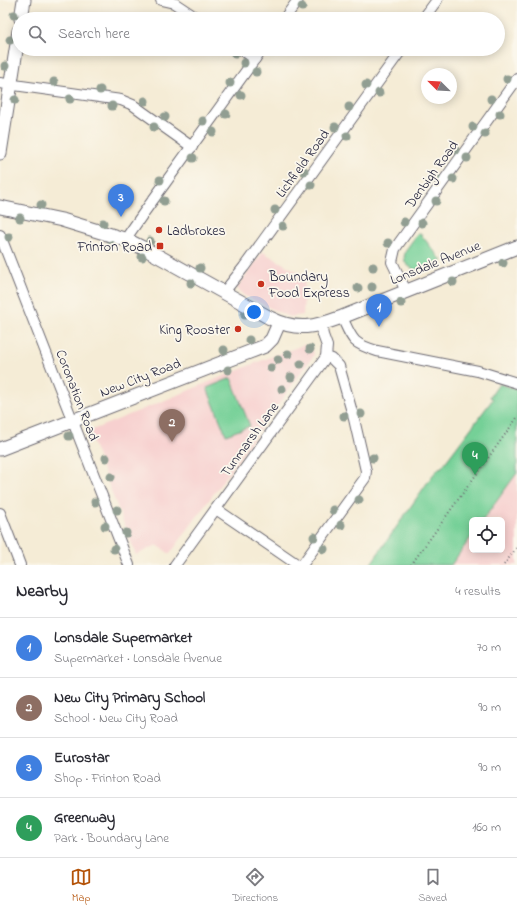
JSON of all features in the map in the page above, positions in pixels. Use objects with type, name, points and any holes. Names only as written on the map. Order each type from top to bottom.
[{"type":"street","points":[[22,12],[24,0]]},
{"type":"street","points":[[161,0],[174,3],[188,12]]},
{"type":"street","points":[[289,12],[298,0]]},
{"type":"street","points":[[428,12],[437,0]]},
{"type":"street","points":[[0,153],[5,84],[12,56]]},
{"type":"street","points":[[251,56],[255,59]]},
{"type":"street","points":[[127,240],[257,56]]},
{"type":"street","name":"Lichfield Road","points":[[224,292],[397,56]]},
{"type":"street","name":"Denbigh Road","points":[[406,291],[392,262],[395,249],[517,79]]},
{"type":"street","points":[[5,84],[121,100],[136,106],[192,147]]},
{"type":"street","name":"Lonsdale Avenue","points":[[0,207],[62,220],[127,240],[279,323],[304,327],[321,325],[517,247]]},
{"type":"street","name":"Coronation Road","points":[[0,234],[129,565]]},
{"type":"street","points":[[342,317],[355,342],[362,346],[377,351],[478,371],[517,383]]},
{"type":"street","name":"New City Road","points":[[0,449],[265,346],[272,339],[279,323]]},
{"type":"street","points":[[302,565],[365,478],[366,471],[354,419],[339,366],[332,359],[326,357],[327,346],[321,325]]},
{"type":"street","name":"Tunmarsh Lane","points":[[175,565],[326,357]]},
{"type":"street","points":[[216,509],[298,565]]},
{"type":"street","points":[[0,513],[20,565]]},
{"type":"path","points":[[411,565],[517,418]]},
{"type":"path","points":[[504,565],[517,547]]},
{"type":"shaded area","points":[[263,252],[305,276],[303,315],[289,317],[243,295],[237,288]]},
{"type":"shaded area","points":[[303,345],[312,347],[314,355],[170,554],[157,545],[136,555],[89,434],[90,431]]},
{"type":"shaded area","points":[[517,473],[517,565],[451,565],[469,540],[469,553],[505,553],[505,517],[485,517]]},
{"type":"green space","points":[[419,232],[442,261],[415,270],[408,266],[404,257],[408,247]]},
{"type":"green space","points":[[231,378],[250,426],[226,435],[207,388]]},
{"type":"green space","points":[[499,384],[517,389],[517,473],[485,517],[469,517],[469,540],[451,565],[370,565],[432,476],[440,467],[441,468],[493,399],[490,397]]},
{"type":"place","name":"Eurostar","points":[[121,217]]},
{"type":"place","name":"Ladbrokes","points":[[159,230]]},
{"type":"place","name":"Frinton Road","points":[[160,246]]},
{"type":"place","name":"Boundary Food Express","points":[[261,284]]},
{"type":"place","name":"Lonsdale Supermarket","points":[[379,327]]},
{"type":"place","name":"King Rooster","points":[[238,329]]},
{"type":"place","name":"New City Primary School","points":[[172,442]]},
{"type":"place","name":"Greenway","points":[[475,475]]}]
